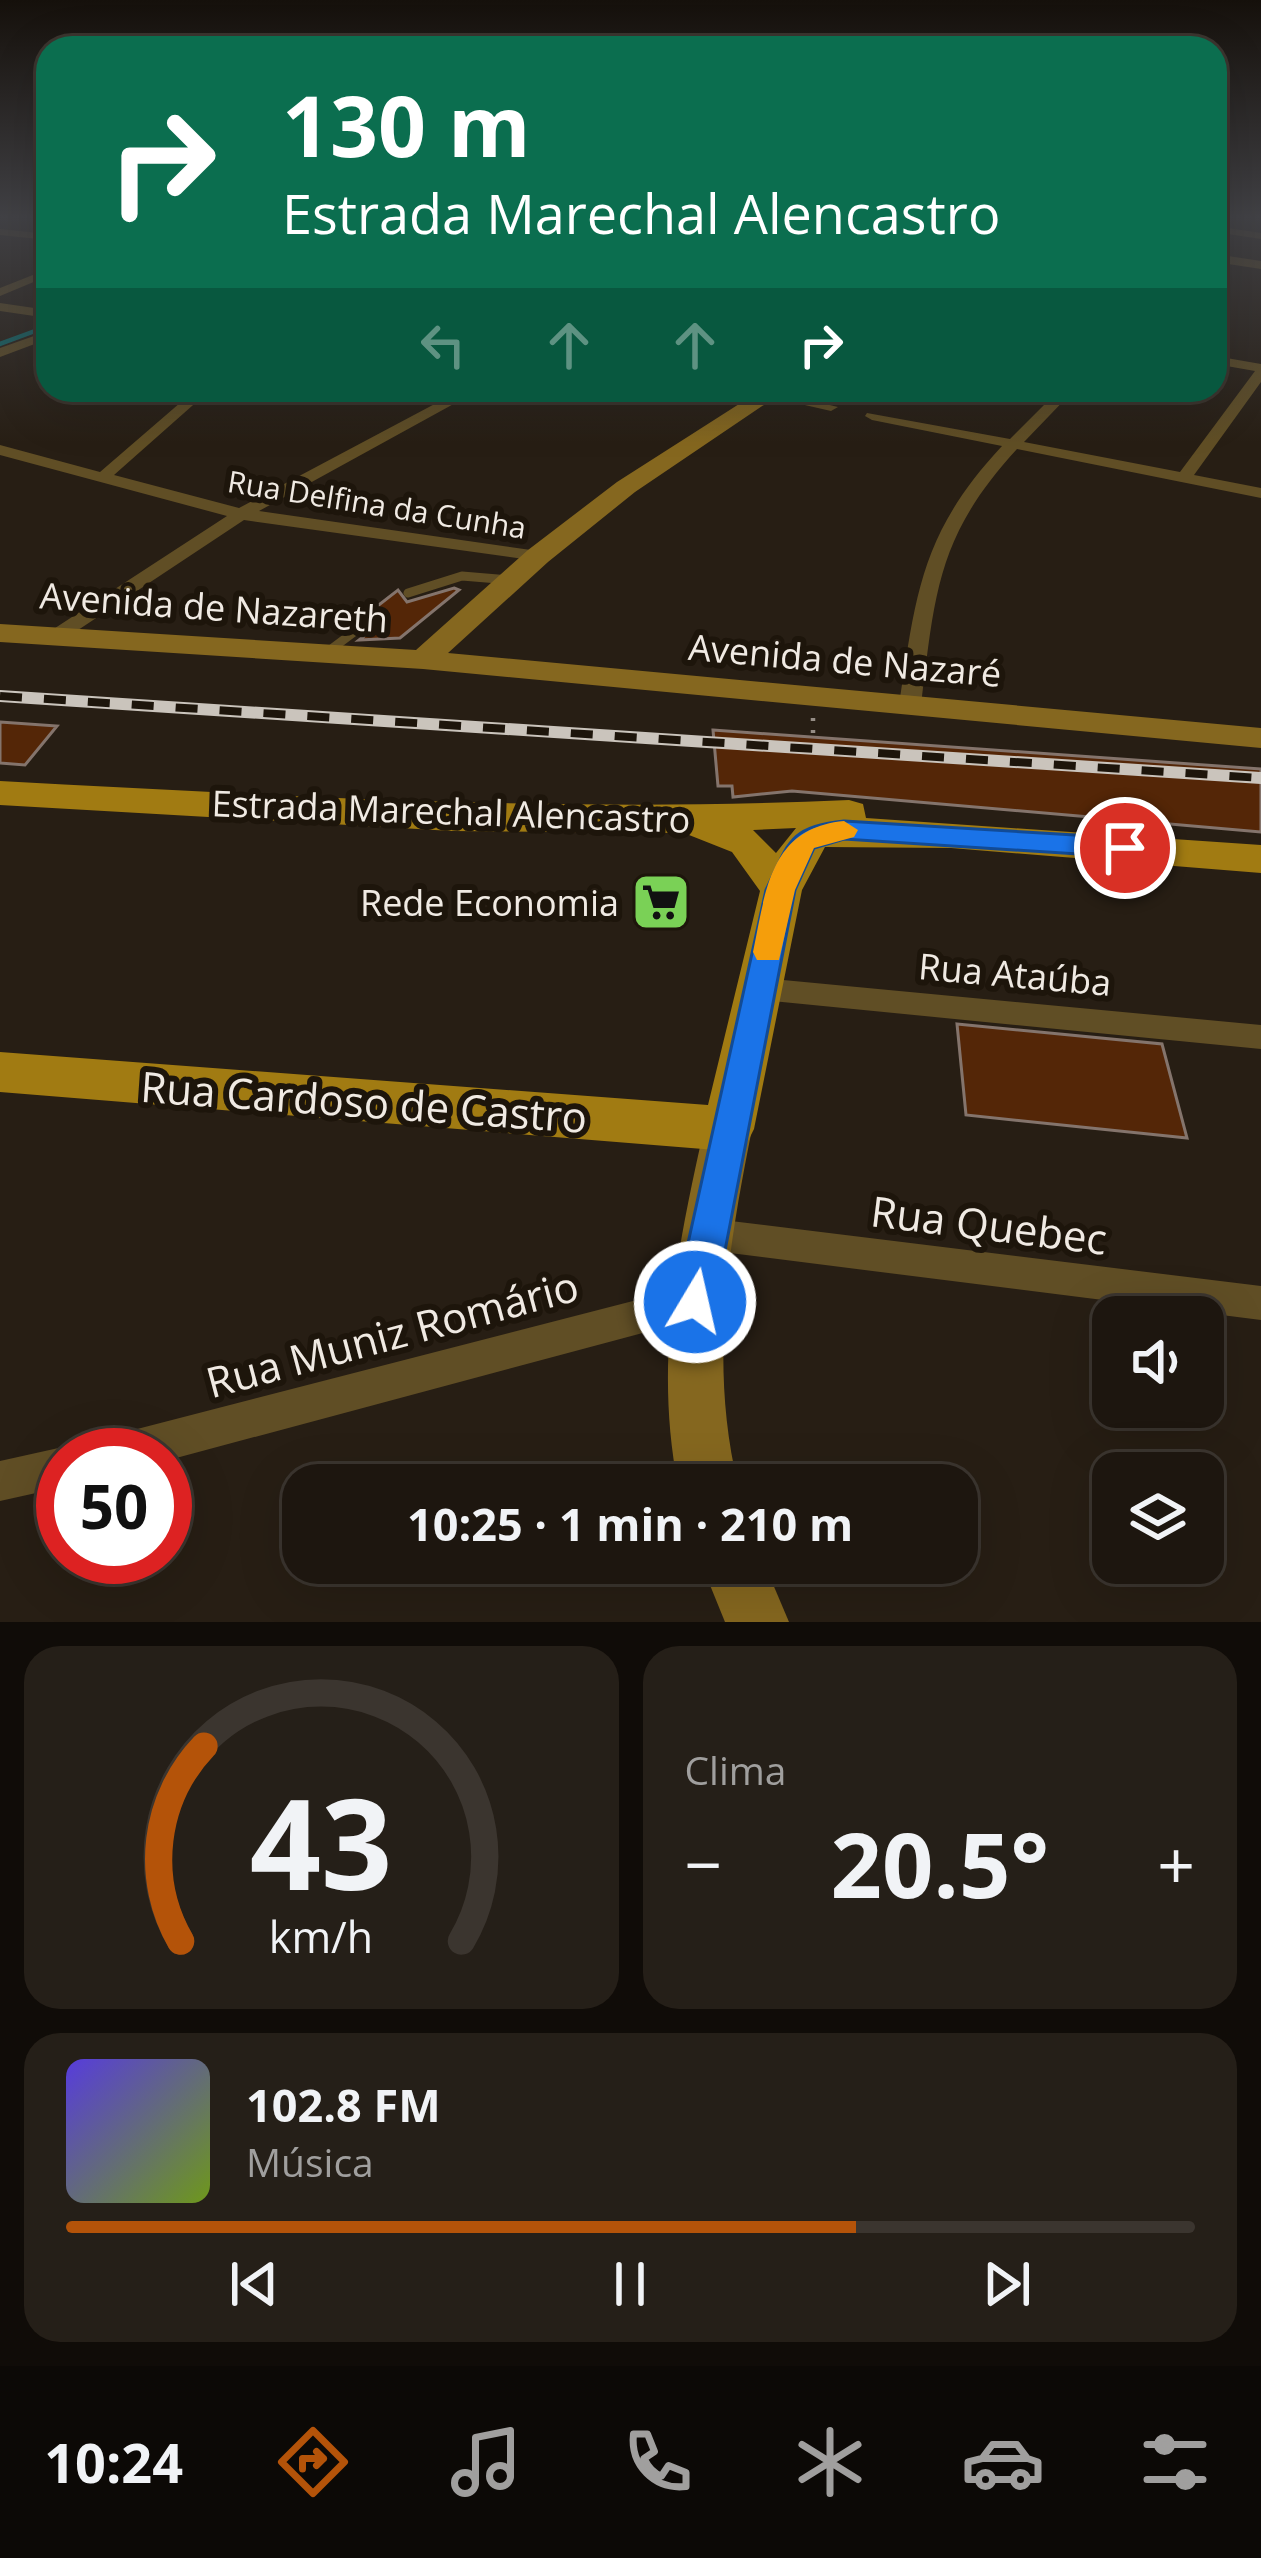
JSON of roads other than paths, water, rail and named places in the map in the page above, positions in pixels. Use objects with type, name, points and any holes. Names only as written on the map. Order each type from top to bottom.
[{"type":"main road","points":[[423,660],[538,556],[626,487],[749,402]]},
{"type":"main road","name":"Avenida de Nazareth","points":[[0,633],[423,660]]},
{"type":"main road","name":"Avenida de Nazaré","points":[[423,660],[1261,738]]},
{"type":"main road","name":"Estrada Marechal Alencastro","points":[[0,793],[452,818],[671,820],[841,813],[1261,846]]},
{"type":"main road","points":[[671,820],[740,838],[761,856],[781,890]]},
{"type":"main road","points":[[703,1464],[696,1432],[695,1302],[781,890],[802,843],[829,830],[1261,859]]},
{"type":"main road","name":"Rua Cardoso de Castro","points":[[0,1072],[728,1129]]},
{"type":"main road","points":[[741,1584],[757,1622]]},
{"type":"street","points":[[0,308],[36,312]]},
{"type":"street","points":[[0,353],[36,339]]},
{"type":"street","points":[[1184,478],[1261,370],[1227,363]]},
{"type":"street","points":[[104,476],[189,402]]},
{"type":"street","points":[[56,636],[242,514],[449,402]]},
{"type":"street","points":[[809,402],[832,407]]},
{"type":"street","points":[[910,705],[927,587],[940,547],[963,504],[1055,402]]},
{"type":"street","points":[[872,416],[1261,493]]},
{"type":"street","name":"Rua Delfina da Cunha","points":[[1,451],[242,514],[538,556]]},
{"type":"street","name":"Rua Ataúba","points":[[761,989],[1261,1036]]},
{"type":"street","name":"Rua Quebec","points":[[706,1234],[1261,1303]]},
{"type":"street","name":"Rua Muniz Romário","points":[[192,1434],[695,1302]]},
{"type":"street","points":[[0,1481],[36,1472]]},
{"type":"lane","points":[[407,593],[462,577],[511,580]]},
{"type":"lane","points":[[325,653],[370,620]]},
{"type":"waterway","points":[[30,333],[35,331]]},
{"type":"waterway","points":[[30,333],[36,331]]},
{"type":"waterway","points":[[0,344],[30,333]]},
{"type":"railway","points":[[0,696],[1261,778]]},
{"type":"place","name":"Rede Economia","points":[[661,902]]}]
